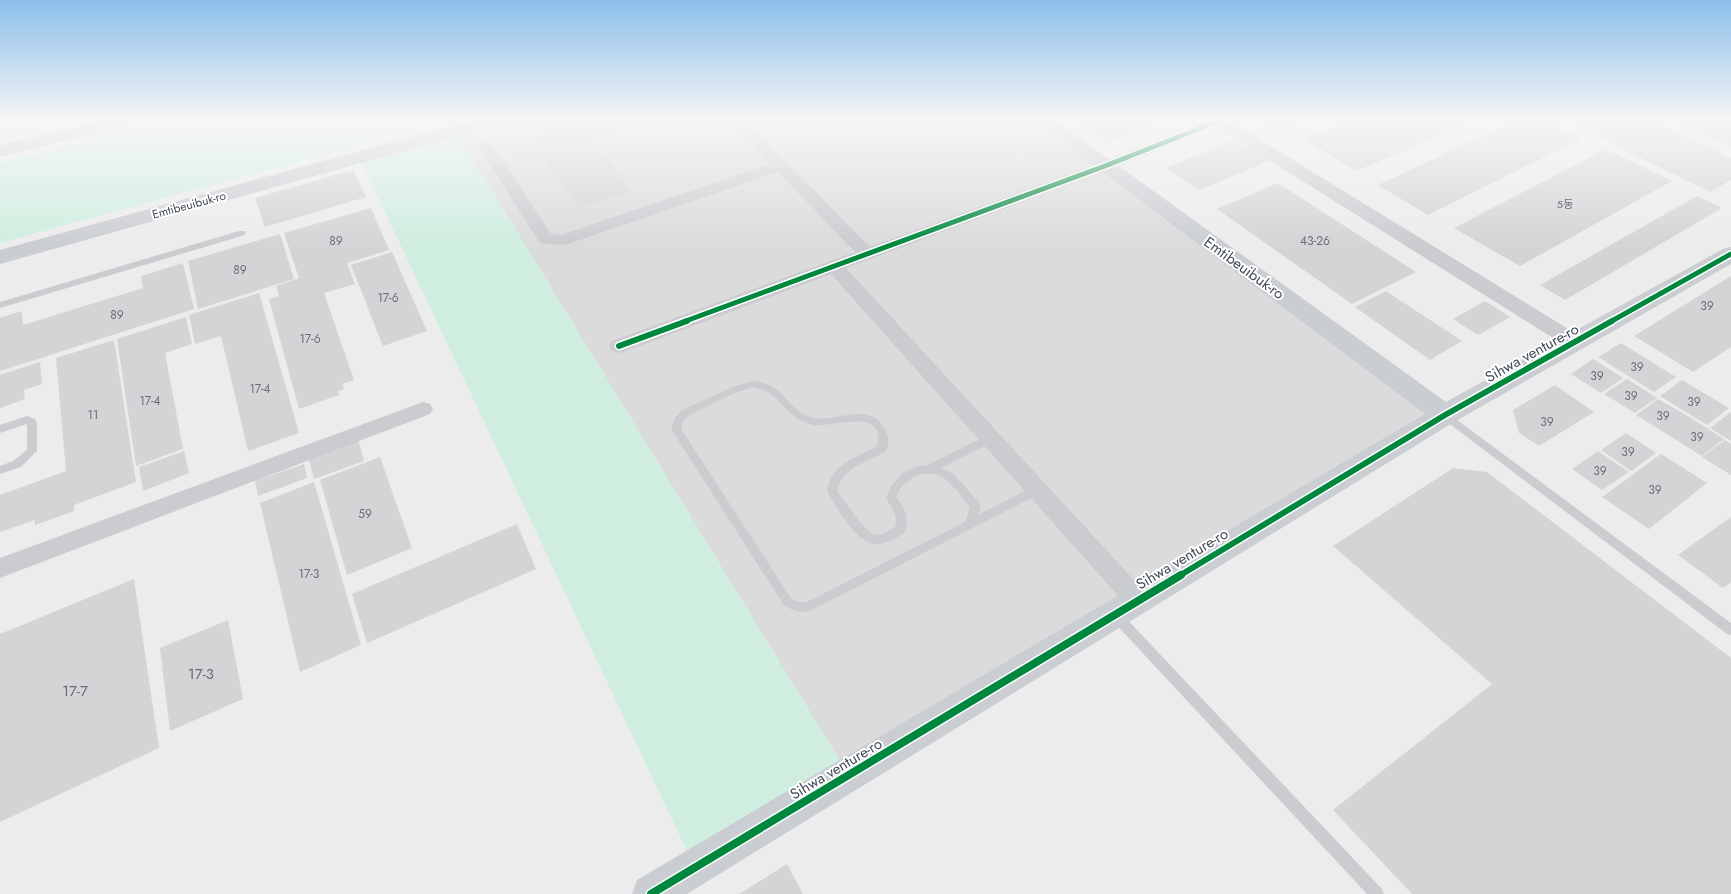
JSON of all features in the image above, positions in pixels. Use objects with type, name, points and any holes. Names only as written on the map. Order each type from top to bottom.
[{"type":"street","name":"Emtibeuibuk-ro","points":[[0,257],[343,162]]},
{"type":"street","points":[[497,162],[546,239],[550,241],[562,240],[781,166]]},
{"type":"street","points":[[777,162],[867,254]]},
{"type":"street","name":"Emtibeuibuk-ro","points":[[1099,162],[1445,416]]},
{"type":"street","points":[[618,346],[1116,162]]},
{"type":"street","points":[[1285,162],[1576,343]]},
{"type":"street","name":"Sihwa venture-ro","points":[[651,894],[1445,416],[1731,254]]},
{"type":"street","points":[[834,266],[1038,490],[1127,608]]},
{"type":"street","points":[[0,568],[423,409]]},
{"type":"lane","points":[[0,305],[242,233]]},
{"type":"lane","points":[[969,525],[976,507],[949,476],[928,470],[919,470],[906,475],[897,482],[891,498],[902,512],[903,521],[900,530],[882,539],[872,539],[863,533],[832,491],[832,482],[844,468],[882,448],[885,440],[878,424],[857,417],[819,422],[806,419],[797,415],[780,394],[771,388],[750,384],[685,413],[678,421],[676,429],[787,601],[796,607],[808,607],[1038,490]]},
{"type":"lane","points":[[1445,416],[1731,630]]},
{"type":"lane","points":[[0,429],[27,420],[32,422],[32,451],[17,464],[0,470]]},
{"type":"lane","points":[[928,470],[990,438]]},
{"type":"lane","points":[[1127,608],[1377,894]]},
{"type":"shaded area","points":[[474,162],[1101,162],[1445,415],[849,776]]},
{"type":"green space","points":[[5,162],[299,162],[0,243],[0,163]]},
{"type":"green space","points":[[361,162],[474,162],[849,776],[695,868]]},
{"type":"building","points":[[547,162],[610,162],[632,191],[578,208]]},
{"type":"building","points":[[1181,162],[1267,162],[1199,190],[1166,168]]},
{"type":"building","points":[[1341,162],[1378,162],[1356,171]]},
{"type":"building","points":[[1428,162],[1535,162],[1428,215],[1378,185]]},
{"type":"building","points":[[1582,162],[1632,162],[1672,181],[1520,266],[1454,228]]},
{"type":"building","points":[[1649,162],[1731,162],[1731,180],[1710,192]]},
{"type":"building","points":[[353,170],[366,197],[265,227],[255,198]]},
{"type":"building","points":[[1278,183],[1416,272],[1352,304],[1217,209]]},
{"type":"building","points":[[1697,196],[1722,208],[1565,300],[1540,285]]},
{"type":"building","points":[[371,208],[389,250],[347,263],[355,284],[324,293],[354,380],[342,384],[344,389],[338,391],[339,395],[299,409],[269,299],[279,296],[276,286],[299,278],[284,233]]},
{"type":"building","points":[[280,234],[294,279],[198,309],[188,261]]},
{"type":"building","points":[[392,252],[427,331],[383,346],[351,265]]},
{"type":"building","points":[[183,263],[194,309],[0,371],[0,318],[22,311],[23,325],[143,288],[141,276]]},
{"type":"building","points":[[1731,276],[1731,347],[1693,372],[1634,336]]},
{"type":"building","points":[[1386,291],[1462,341],[1430,360],[1355,307]]},
{"type":"building","points":[[259,293],[299,433],[248,451],[221,336],[195,344],[189,315]]},
{"type":"building","points":[[1485,301],[1510,317],[1478,335],[1453,319]]},
{"type":"building","points":[[186,317],[192,344],[165,353],[183,449],[136,466],[117,339]]},
{"type":"building","points":[[114,340],[136,482],[74,505],[74,511],[35,525],[35,520],[0,532],[0,495],[66,471],[56,358]]},
{"type":"building","points":[[1621,343],[1676,377],[1654,392],[1598,357]]},
{"type":"building","points":[[1593,359],[1623,378],[1601,393],[1571,374]]},
{"type":"building","points":[[40,362],[42,384],[24,390],[25,399],[0,408],[0,375]]},
{"type":"building","points":[[1627,379],[1657,398],[1635,413],[1604,394]]},
{"type":"building","points":[[1682,380],[1729,408],[1707,425],[1660,396]]},
{"type":"building","points":[[1555,385],[1594,412],[1539,446],[1519,433],[1513,410]]},
{"type":"building","points":[[1658,399],[1724,439],[1702,456],[1636,415]]},
{"type":"building","points":[[1731,412],[1731,441],[1710,428]]},
{"type":"building","points":[[1626,433],[1656,453],[1631,471],[1601,450]]},
{"type":"building","points":[[358,439],[364,461],[314,479],[308,457]]},
{"type":"building","points":[[1725,440],[1731,444],[1731,475],[1702,457]]},
{"type":"building","points":[[184,451],[189,473],[143,491],[139,467]]},
{"type":"building","points":[[1598,451],[1629,472],[1602,490],[1572,469]]},
{"type":"building","points":[[1661,454],[1707,483],[1649,529],[1602,497]]},
{"type":"building","points":[[380,457],[412,548],[347,575],[320,480]]},
{"type":"building","points":[[304,464],[307,478],[258,496],[255,481]]},
{"type":"building","points":[[1453,468],[1487,472],[1731,658],[1731,894],[1412,894],[1333,810],[1492,684],[1333,546]]},
{"type":"building","points":[[314,482],[361,645],[300,672],[260,503]]},
{"type":"building","points":[[1731,517],[1731,582],[1723,588],[1678,555]]},
{"type":"building","points":[[517,524],[536,569],[367,643],[352,594]]},
{"type":"building","points":[[134,579],[159,748],[0,822],[0,634]]},
{"type":"building","points":[[228,620],[243,699],[170,731],[160,648]]},
{"type":"building","points":[[787,864],[803,894],[739,894]]},
{"type":"cycle path","points":[[619,346],[1116,162]]},
{"type":"cycle path","points":[[651,894],[1445,415],[1731,254]]}]
